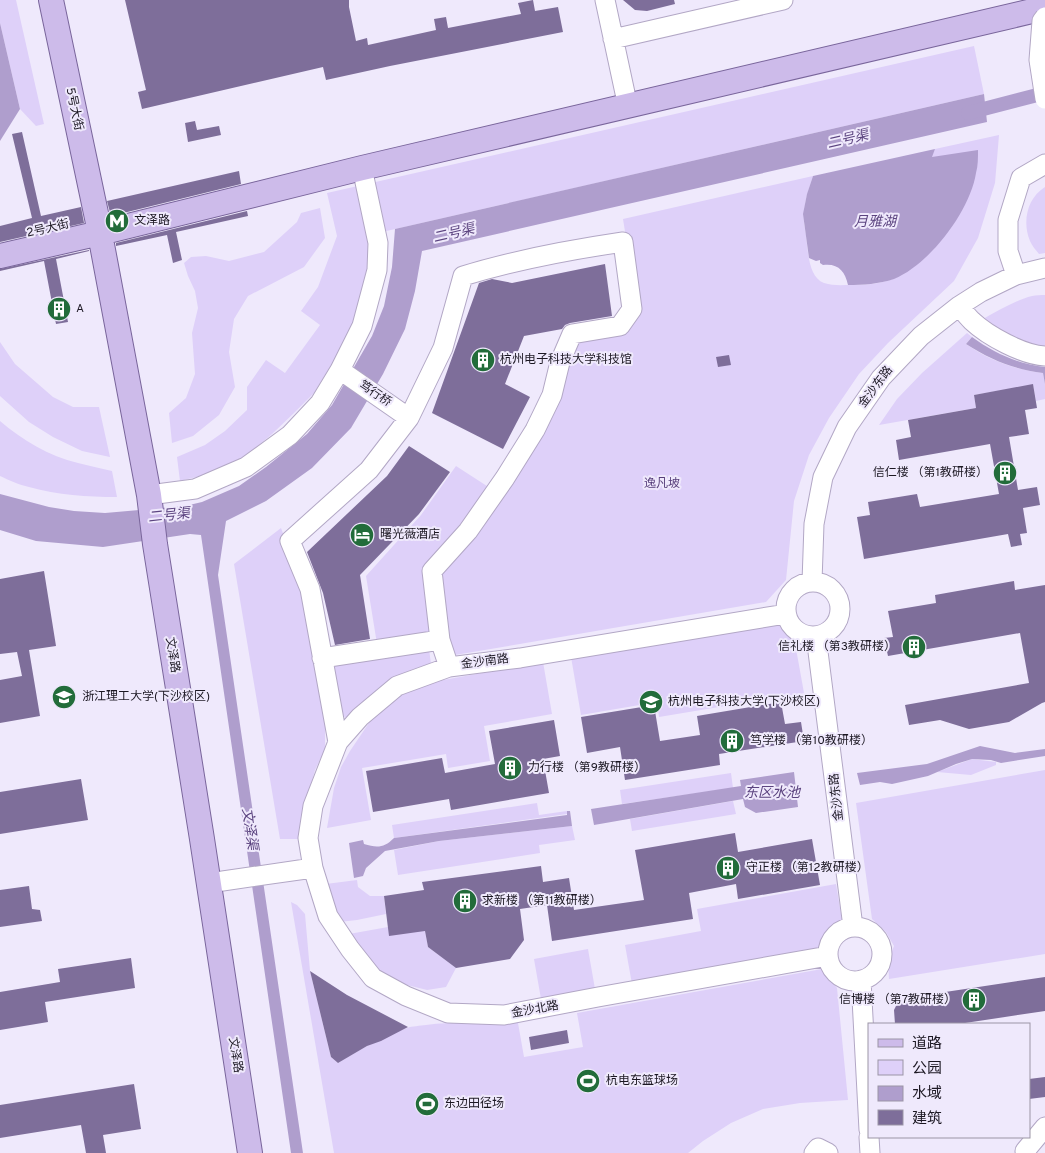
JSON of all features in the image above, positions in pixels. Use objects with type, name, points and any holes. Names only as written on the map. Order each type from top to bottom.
[{"type":"main road","name":"5号大街","points":[[51,0],[98,225]]},
{"type":"main road","points":[[98,225],[362,168],[1021,0]]},
{"type":"main road","points":[[0,256],[98,225],[626,100],[1045,8]]},
{"type":"main road","name":"2号大街","points":[[0,240],[98,225]]},
{"type":"main road","name":"文泽路","points":[[98,225],[149,498],[154,544],[209,883],[250,1153]]},
{"type":"street","points":[[605,0],[626,100]]},
{"type":"street","points":[[613,39],[783,0]]},
{"type":"street","points":[[1045,17],[1042,21],[1039,60],[1045,99]]},
{"type":"street","points":[[1016,275],[1008,251],[1008,220],[1021,178],[1045,164]]},
{"type":"street","points":[[149,498],[195,489],[246,467],[290,434],[320,403],[342,372],[362,326],[376,270],[378,243],[362,168]]},
{"type":"street","points":[[338,742],[310,589],[290,541],[369,470],[410,418],[443,348],[463,276],[494,266],[622,242],[632,309],[620,326],[572,334],[560,362],[552,395],[535,430],[505,478],[468,531],[432,571],[440,640],[449,667]]},
{"type":"street","name":"金沙东路","points":[[812,582],[814,524],[823,477],[847,427],[881,378],[921,336],[959,306],[981,292],[1016,275],[1045,268]]},
{"type":"street","points":[[959,306],[973,322],[1005,344],[1045,356]]},
{"type":"street","name":"笃行桥","points":[[342,372],[410,418]]},
{"type":"street","points":[[812,582],[829,587],[835,593],[839,601],[840,610],[835,626],[828,632],[816,636],[803,634],[795,630],[786,614],[786,604],[795,589],[803,584],[812,582]]},
{"type":"street","name":"金沙南路","points":[[313,868],[308,838],[313,806],[338,742],[360,717],[397,686],[449,667],[520,658],[786,614]]},
{"type":"street","name":"金沙东路","points":[[816,636],[853,927]]},
{"type":"street","points":[[322,658],[440,640]]},
{"type":"street","points":[[209,883],[313,868]]},
{"type":"street","name":"金沙北路","points":[[313,868],[328,916],[350,949],[373,978],[406,996],[448,1013],[504,1015],[828,956]]},
{"type":"street","points":[[853,927],[865,929],[872,933],[878,940],[882,956],[880,964],[869,977],[852,981],[836,973],[830,965],[828,947],[832,939],[839,932],[853,927]]},
{"type":"street","points":[[861,980],[868,1111]]},
{"type":"street","points":[[1022,1152],[1045,1127]]},
{"type":"street","points":[[869,1138],[870,1153]]},
{"type":"street","points":[[814,1153],[818,1148],[828,1153]]},
{"type":"green space","points":[[0,0],[16,0],[44,124],[36,126],[20,109],[0,23]]},
{"type":"green space","points":[[974,46],[984,94],[369,235],[367,271],[358,310],[349,336],[314,393],[272,434],[247,455],[226,466],[180,481],[177,457],[205,445],[225,431],[247,410],[247,387],[266,360],[285,373],[320,325],[301,311],[318,287],[337,236],[327,193]]},
{"type":"green space","name":"逸凡坡","points":[[999,135],[995,183],[978,238],[954,281],[888,343],[859,374],[829,418],[809,455],[794,501],[786,580],[766,602],[455,655],[445,641],[437,581],[447,560],[469,538],[573,343],[638,313],[623,219],[813,176],[806,199],[804,218],[808,255],[815,275],[824,283],[834,285],[863,285],[881,282],[893,279],[918,264],[947,233],[959,215],[931,157],[935,149]]},
{"type":"green space","points":[[1045,187],[1045,253],[1039,254],[1030,241],[1026,218],[1034,197]]},
{"type":"green space","points":[[320,208],[325,238],[304,267],[248,296],[234,319],[229,352],[235,387],[219,415],[193,436],[172,443],[169,413],[186,398],[195,374],[192,333],[198,308],[195,291],[184,263],[191,257],[206,256],[229,261],[264,252],[297,222],[301,213]]},
{"type":"green space","points":[[1045,295],[1045,348],[1013,338],[983,319],[1020,300]]},
{"type":"green space","points":[[967,333],[972,337],[966,344],[993,360],[1012,367],[1043,373],[1045,399],[1036,401],[1033,385],[974,395],[976,408],[879,425],[897,399],[922,373]]},
{"type":"green space","points":[[0,342],[15,364],[53,397],[73,407],[99,407],[110,457],[82,451],[53,437],[29,422],[0,396]]},
{"type":"green space","points":[[0,421],[17,435],[46,452],[67,460],[112,471],[117,497],[62,494],[22,485],[0,476]]},
{"type":"green space","points":[[456,466],[490,488],[427,568],[433,634],[377,644],[366,576],[421,515]]},
{"type":"green space","points":[[281,528],[303,587],[325,722],[325,749],[315,770],[301,820],[300,839],[280,839],[234,564]]},
{"type":"green space","points":[[778,623],[795,643],[804,693],[659,717],[657,702],[581,715],[571,657]]},
{"type":"green space","points":[[429,649],[431,664],[396,677],[378,689],[346,718],[338,711],[331,669],[337,663]]},
{"type":"green space","points":[[543,662],[552,714],[484,726],[490,761],[448,768],[446,754],[362,768],[371,820],[327,828],[334,788],[341,767],[375,714],[393,699],[412,688],[432,682]]},
{"type":"green space","points":[[972,759],[996,762],[996,765],[971,775],[937,772]]},
{"type":"green space","points":[[1045,770],[1045,954],[889,979],[888,962],[894,946],[886,932],[872,919],[856,803]]},
{"type":"green space","points":[[731,773],[733,788],[622,804],[620,790]]},
{"type":"green space","points":[[733,801],[736,814],[632,831],[630,819]]},
{"type":"green space","points":[[537,803],[539,815],[567,811],[567,814],[394,838],[392,825]]},
{"type":"green space","points":[[572,826],[575,840],[539,845],[540,853],[398,875],[394,850],[439,841]]},
{"type":"green space","points":[[357,880],[358,887],[370,896],[384,896],[386,914],[339,922],[318,885]]},
{"type":"green space","points":[[836,884],[842,920],[826,932],[820,951],[632,984],[625,945],[701,931],[697,909]]},
{"type":"green space","points":[[291,902],[297,905],[305,914],[310,971],[331,1057],[338,1063],[398,1031],[411,1027],[438,1024],[518,1023],[524,1057],[583,1047],[577,1013],[822,969],[837,988],[848,1100],[800,1103],[763,1109],[731,1123],[688,1153],[334,1153]]},
{"type":"green space","points":[[388,927],[425,931],[428,947],[456,968],[446,987],[427,990],[395,982],[382,975],[349,934]]},
{"type":"green space","points":[[588,949],[595,989],[541,999],[534,959]]},
{"type":"water","points":[[0,23],[20,109],[0,141]]},
{"type":"water","name":"文泽渠","points":[[984,94],[987,122],[422,251],[415,291],[405,329],[383,374],[351,428],[312,468],[266,501],[226,521],[218,575],[303,1153],[291,1153],[201,535],[190,534],[103,547],[36,541],[0,530],[0,494],[49,507],[105,513],[185,506],[202,502],[239,486],[307,434],[332,405],[372,336],[384,306],[392,267],[395,229]]},
{"type":"water","name":"月雅湖","points":[[935,149],[932,157],[978,150],[978,165],[972,188],[957,219],[934,249],[921,261],[908,272],[894,279],[871,284],[848,285],[840,269],[833,265],[823,265],[820,263],[820,260],[816,261],[809,258],[803,214],[813,176]]},
{"type":"water","points":[[972,337],[1007,357],[1035,366],[1045,367],[1045,384],[1043,373],[1003,363],[984,355],[966,344]]},
{"type":"water","points":[[980,746],[1015,753],[1045,749],[1045,756],[1001,763],[991,760],[972,759],[928,776],[892,784],[880,782],[860,785],[857,773],[927,764]]},
{"type":"water","name":"东区水池","points":[[794,772],[798,807],[756,813],[745,807],[743,799],[594,825],[591,809],[741,786],[740,780]]},
{"type":"water","points":[[567,811],[570,811],[572,826],[439,841],[385,851],[366,868],[363,876],[354,878],[349,843],[363,840],[364,844],[380,846],[387,844],[394,838],[567,815]]},
{"type":"building","points":[[125,0],[349,0],[356,41],[367,38],[368,45],[436,30],[434,19],[446,17],[448,28],[521,14],[518,3],[533,0],[535,11],[558,7],[563,32],[326,80],[323,67],[142,109],[138,92],[146,90]]},
{"type":"building","points":[[623,0],[674,0],[675,4],[647,11],[635,10]]},
{"type":"building","points":[[195,121],[197,130],[219,126],[221,135],[188,142],[185,123]]},
{"type":"building","points":[[22,132],[41,216],[81,207],[84,223],[0,242],[0,226],[32,218],[12,134]]},
{"type":"building","points":[[239,171],[241,184],[111,216],[107,201]]},
{"type":"building","points":[[247,211],[248,216],[176,232],[182,260],[173,263],[167,235],[116,246],[116,243]]},
{"type":"building","points":[[89,250],[56,259],[68,322],[56,324],[44,261],[0,271],[0,269]]},
{"type":"building","name":"杭州电子科技大学科技馆","points":[[605,264],[612,316],[570,323],[562,329],[524,336],[505,384],[530,397],[503,449],[432,413],[479,283],[492,279],[512,283]]},
{"type":"building","points":[[729,355],[731,365],[718,367],[716,357]]},
{"type":"building","name":"信仁楼 （第1教研楼）","points":[[1033,384],[1037,408],[1025,410],[1029,434],[1009,437],[1018,490],[1037,487],[1040,505],[1023,508],[1027,533],[1020,534],[1022,545],[1011,547],[1008,534],[864,559],[857,517],[870,515],[868,502],[917,494],[920,507],[999,494],[990,444],[899,460],[896,440],[911,437],[908,420],[976,408],[974,395]]},
{"type":"building","name":"曙光薇酒店","points":[[409,446],[450,472],[419,514],[360,575],[370,639],[335,645],[323,593],[307,552],[387,476]]},
{"type":"building","points":[[44,571],[56,646],[29,650],[40,716],[0,723],[0,680],[22,676],[17,652],[0,654],[0,579]]},
{"type":"building","name":"信礼楼 （第3教研楼）","points":[[1014,581],[1015,590],[1045,585],[1045,702],[1009,722],[969,729],[940,720],[909,725],[905,705],[1029,683],[1020,633],[888,656],[884,638],[893,637],[888,611],[936,603],[935,595]]},
{"type":"building","name":"笃学楼 （第10教研楼）","points":[[781,702],[785,724],[801,722],[804,741],[719,754],[720,765],[625,780],[620,747],[587,753],[581,717],[654,705],[660,741],[700,735],[697,716]]},
{"type":"building","name":"力行楼 （第9教研楼）","points":[[554,720],[560,756],[543,759],[549,793],[451,810],[449,799],[373,812],[366,771],[442,758],[445,773],[495,764],[489,731]]},
{"type":"building","points":[[81,779],[88,820],[0,834],[0,792]]},
{"type":"building","points":[[735,833],[738,852],[812,839],[820,885],[738,899],[736,884],[689,893],[693,919],[552,941],[547,905],[520,909],[524,940],[510,959],[456,968],[428,947],[425,931],[389,936],[384,896],[424,890],[422,882],[541,866],[543,882],[569,878],[574,910],[644,900],[635,850]]},
{"type":"building","points":[[29,886],[32,909],[40,910],[42,921],[0,927],[0,890]]},
{"type":"building","points":[[131,958],[135,988],[45,1002],[48,1022],[0,1030],[0,992],[60,982],[58,969]]},
{"type":"building","points":[[310,971],[347,995],[408,1027],[367,1046],[338,1063],[331,1057]]},
{"type":"building","name":"信博楼 （第7教研楼）","points":[[1045,977],[1045,1011],[965,1023],[895,1023],[894,1010],[898,1002],[920,994],[932,994]]},
{"type":"building","points":[[567,1030],[569,1043],[531,1050],[529,1037]]},
{"type":"building","points":[[1045,1077],[1045,1097],[1030,1099],[1030,1079]]},
{"type":"building","points":[[134,1084],[141,1129],[103,1135],[106,1153],[86,1153],[81,1125],[0,1138],[0,1105]]},
{"type":"waterway","name":"二号渠","points":[[968,113],[1045,93]]},
{"type":"place","name":"文泽路","points":[[117,221]]},
{"type":"place","name":"A","points":[[59,309]]},
{"type":"place","name":"杭州电子科技大学科技馆","points":[[483,360]]},
{"type":"place","name":"信仁楼 （第1教研楼）","points":[[1005,473]]},
{"type":"place","name":"曙光薇酒店","points":[[362,535]]},
{"type":"place","name":"信礼楼 （第3教研楼）","points":[[914,647]]},
{"type":"place","name":"浙江理工大学(下沙校区)","points":[[64,697]]},
{"type":"place","name":"杭州电子科技大学(下沙校区)","points":[[651,702]]},
{"type":"place","name":"笃学楼 （第10教研楼）","points":[[732,741]]},
{"type":"place","name":"力行楼 （第9教研楼）","points":[[510,768]]},
{"type":"place","name":"守正楼 （第12教研楼）","points":[[728,868]]},
{"type":"place","name":"求新楼 （第11教研楼）","points":[[465,901]]},
{"type":"place","name":"信博楼 （第7教研楼）","points":[[974,1000]]},
{"type":"place","name":"杭电东篮球场","points":[[588,1081]]},
{"type":"place","name":"东边田径场","points":[[427,1104]]}]
